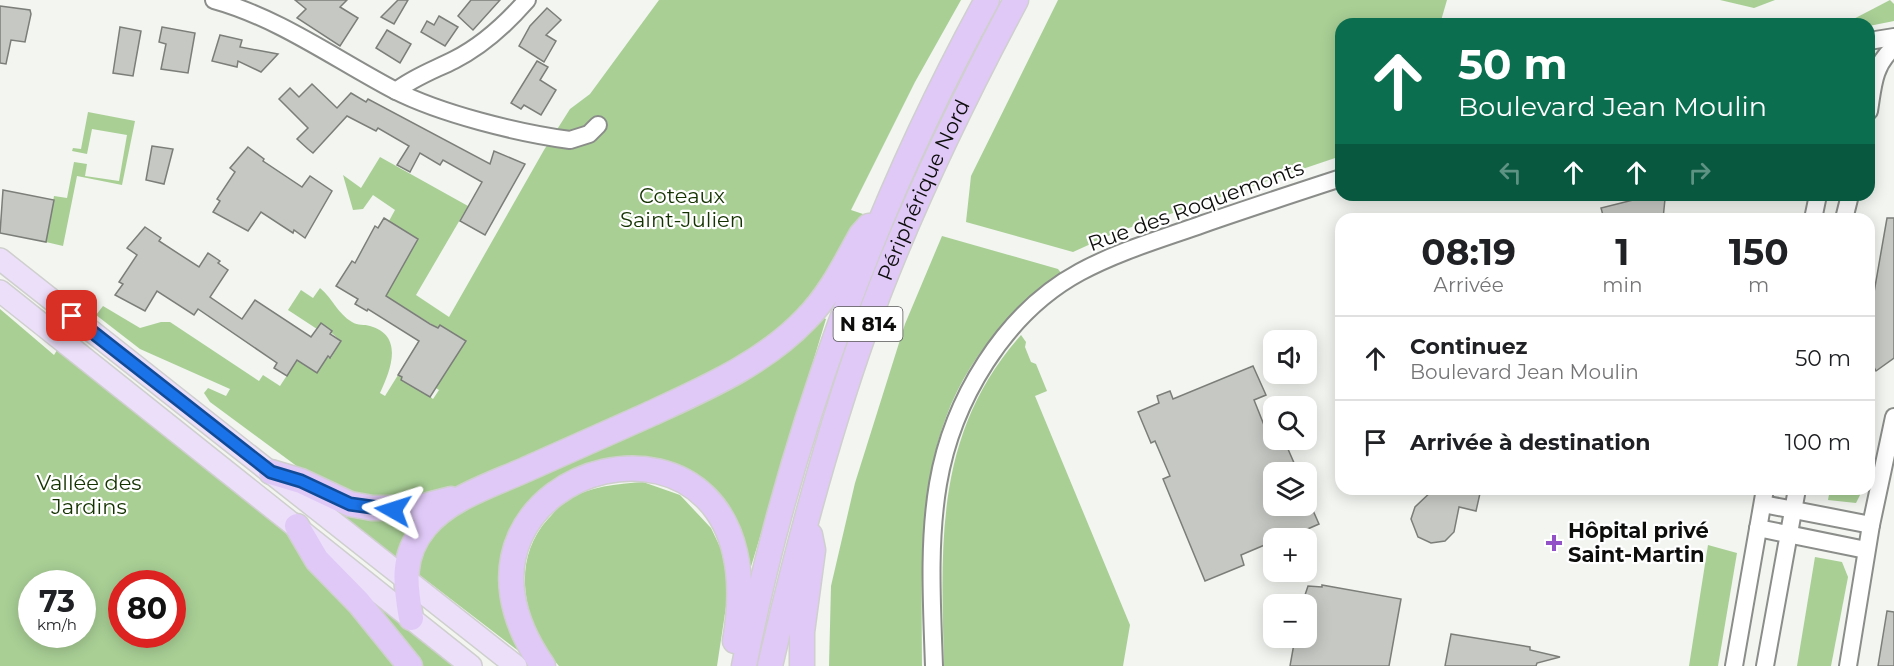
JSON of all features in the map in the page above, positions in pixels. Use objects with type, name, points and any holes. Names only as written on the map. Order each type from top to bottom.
[{"type":"highway","name":"Périphérique Nord","points":[[744,666],[766,568],[816,399],[889,204],[966,38],[987,0]]},
{"type":"highway","name":"Périphérique Nord","points":[[770,666],[806,521],[870,318],[932,166],[1016,0]]},
{"type":"highway","points":[[411,618],[404,578],[412,548],[425,526],[433,518],[471,495],[725,379],[775,346],[807,318],[822,300],[861,235],[889,204]]},
{"type":"highway","points":[[543,666],[523,634],[511,587],[516,553],[525,529],[539,507],[560,489],[605,470],[629,467],[644,468],[685,481],[708,500],[728,532],[735,550],[741,590],[734,648],[740,666]]},
{"type":"highway","points":[[271,472],[301,481],[350,504],[372,508],[416,508],[471,495]]},
{"type":"highway","points":[[802,666],[802,632],[813,550],[806,521]]},
{"type":"highway","points":[[297,526],[317,560],[359,603],[410,666]]},
{"type":"main road","points":[[0,259],[516,666]]},
{"type":"main road","points":[[0,291],[471,666]]},
{"type":"street","points":[[214,0],[240,7],[279,25],[396,91],[428,106],[564,139],[580,138],[598,125]]},
{"type":"street","points":[[396,91],[410,81],[457,59],[490,36],[526,0]]},
{"type":"street","points":[[1875,42],[1893,45]]},
{"type":"street","points":[[1875,51],[1893,45]]},
{"type":"street","points":[[1875,72],[1880,60],[1893,45]]},
{"type":"street","name":"Rue des Roquemonts","points":[[934,666],[933,536],[938,484],[950,431],[967,391],[1001,341],[1020,319],[1079,273],[1125,251],[1335,180]]},
{"type":"street","points":[[1848,666],[1866,550],[1894,417]]},
{"type":"street","points":[[1766,666],[1796,495]]},
{"type":"street","points":[[1734,666],[1764,497],[1793,510],[1871,525]]},
{"type":"street","points":[[1758,528],[1866,550]]},
{"type":"green space","name":"Coteaux Saint-Julien","points":[[659,0],[961,0],[915,82],[851,210],[863,214],[831,272],[794,316],[723,369],[440,495],[378,500],[321,484],[210,402],[204,393],[208,388],[226,396],[230,389],[140,349],[96,315],[103,306],[140,328],[170,322],[259,381],[263,375],[280,386],[299,357],[331,358],[341,341],[321,324],[317,329],[288,310],[301,290],[313,298],[320,288],[347,319],[381,331],[388,338],[392,355],[388,375],[380,393],[385,396],[398,375],[402,377],[401,380],[413,387],[415,384],[433,399],[439,390],[436,388],[466,341],[440,325],[438,328],[386,296],[418,239],[389,221],[395,210],[373,195],[363,209],[353,210],[343,175],[361,188],[380,157],[468,206],[416,295],[449,317],[544,150],[570,109],[590,94]]},
{"type":"green space","points":[[1058,0],[1447,0],[1442,18],[1335,18],[1335,158],[1117,232],[1073,252],[966,222],[971,176]]},
{"type":"green space","points":[[1720,0],[1775,0],[1754,8]]},
{"type":"green space","points":[[1890,0],[1894,4],[1894,21],[1875,25],[1875,18],[1856,18]]},
{"type":"green space","points":[[88,112],[135,121],[122,185],[77,176],[63,246],[46,242],[54,196],[67,198],[74,162],[87,164],[85,176],[119,181],[127,135],[92,129],[87,154],[72,151],[73,148],[81,149]]},
{"type":"green space","points":[[942,236],[1058,269],[1061,273],[1013,314],[978,356],[953,401],[936,448],[927,498],[923,550],[922,666],[829,666],[831,586],[855,483],[905,324]]},
{"type":"green space","name":"Vallée des Jardins","points":[[0,309],[54,355],[59,347],[143,413],[307,551],[403,666],[0,666]]},
{"type":"green space","points":[[822,317],[826,319],[750,570],[700,482],[677,466],[614,458],[560,477],[535,498],[522,519],[520,640],[525,656],[413,570],[418,550],[450,517],[659,421],[765,368]]},
{"type":"green space","points":[[1021,335],[1026,342],[1025,347],[1031,362],[1036,364],[1047,391],[1035,396],[1130,625],[1123,666],[944,666],[944,533],[949,491],[958,450],[972,411],[993,372]]},
{"type":"green space","points":[[643,482],[680,495],[711,528],[721,549],[729,587],[717,666],[559,666],[537,632],[526,593],[525,574],[528,554],[536,536],[559,506],[576,495],[604,486]]},
{"type":"green space","points":[[1829,495],[1860,495],[1856,503],[1828,500]]},
{"type":"green space","points":[[331,507],[436,509],[401,561]]},
{"type":"green space","points":[[1708,545],[1737,553],[1718,666],[1689,666]]},
{"type":"green space","points":[[1815,557],[1842,562],[1848,577],[1831,666],[1797,666]]},
{"type":"green space","points":[[365,595],[456,666],[420,666]]},
{"type":"building","points":[[295,0],[347,0],[340,7],[358,18],[340,46],[297,18],[306,9]]},
{"type":"building","points":[[398,0],[408,0],[394,24],[381,17]]},
{"type":"building","points":[[471,0],[500,0],[473,30],[458,16]]},
{"type":"building","points":[[0,6],[30,10],[31,14],[25,42],[11,40],[6,64],[0,63]]},
{"type":"building","points":[[547,8],[561,20],[546,35],[556,41],[544,62],[519,46],[530,26]]},
{"type":"building","points":[[439,16],[458,27],[445,46],[421,32],[427,21],[434,25]]},
{"type":"building","points":[[120,27],[141,31],[133,76],[113,73]]},
{"type":"building","points":[[162,27],[195,33],[188,73],[161,69],[166,44],[159,42]]},
{"type":"building","points":[[387,30],[411,44],[400,63],[376,48]]},
{"type":"building","points":[[220,35],[242,40],[240,47],[278,54],[261,72],[238,61],[237,67],[212,61]]},
{"type":"building","points":[[537,61],[548,67],[540,80],[556,90],[541,115],[524,105],[521,109],[511,103]]},
{"type":"building","points":[[312,84],[337,108],[351,93],[366,102],[368,99],[490,164],[494,151],[525,164],[485,235],[460,221],[482,182],[443,160],[440,165],[420,153],[410,172],[397,165],[409,146],[378,128],[376,131],[347,116],[313,153],[308,149],[297,139],[308,128],[279,99],[290,88],[299,97]]},
{"type":"building","points":[[152,146],[173,149],[164,184],[146,180]]},
{"type":"building","points":[[248,147],[264,159],[263,161],[302,187],[310,176],[332,191],[305,238],[294,230],[293,233],[261,212],[248,231],[213,212],[220,201],[217,199],[235,172],[230,168]]},
{"type":"building","points":[[3,190],[54,200],[46,242],[0,233]]},
{"type":"building","points":[[1629,201],[1665,201],[1664,213],[1602,213],[1601,208]]},
{"type":"building","points":[[384,218],[418,239],[386,296],[430,324],[438,328],[440,325],[466,341],[430,397],[401,380],[402,377],[398,375],[419,341],[368,309],[367,311],[355,304],[358,299],[336,286],[352,261],[355,263],[375,226],[378,228]]},
{"type":"building","points":[[1887,218],[1894,218],[1894,358],[1876,371],[1875,369],[1875,287]]},
{"type":"building","points":[[145,227],[161,238],[159,241],[199,267],[208,253],[220,261],[218,263],[228,270],[210,297],[242,319],[255,300],[311,337],[321,323],[332,331],[330,334],[341,341],[317,373],[297,360],[287,376],[274,368],[277,363],[198,309],[194,315],[157,291],[145,311],[115,295],[123,284],[119,282],[137,255],[127,248]]},
{"type":"building","points":[[1253,366],[1266,395],[1254,400],[1263,422],[1263,450],[1288,450],[1294,462],[1263,462],[1263,516],[1315,516],[1319,524],[1310,528],[1263,528],[1263,546],[1241,555],[1244,565],[1205,581],[1163,479],[1170,476],[1155,441],[1151,443],[1138,412],[1159,403],[1157,396],[1170,391],[1173,399]]},
{"type":"building","points":[[1428,495],[1480,495],[1476,511],[1459,507],[1454,532],[1445,541],[1431,543],[1418,537],[1411,519],[1415,507]]},
{"type":"building","points":[[1322,585],[1401,599],[1389,666],[1290,666],[1293,648],[1317,648],[1317,594],[1305,594],[1308,586],[1322,587]]},
{"type":"building","points":[[1887,611],[1894,612],[1894,666],[1878,666]]},
{"type":"building","points":[[1451,634],[1530,647],[1530,650],[1560,657],[1537,663],[1536,666],[1445,666]]},
{"type":"place","name":"Hôpital privé Saint-Martin","points":[[1554,543]]},
{"type":"route","points":[[72,316],[271,472],[301,481],[350,504],[393,510]]}]
